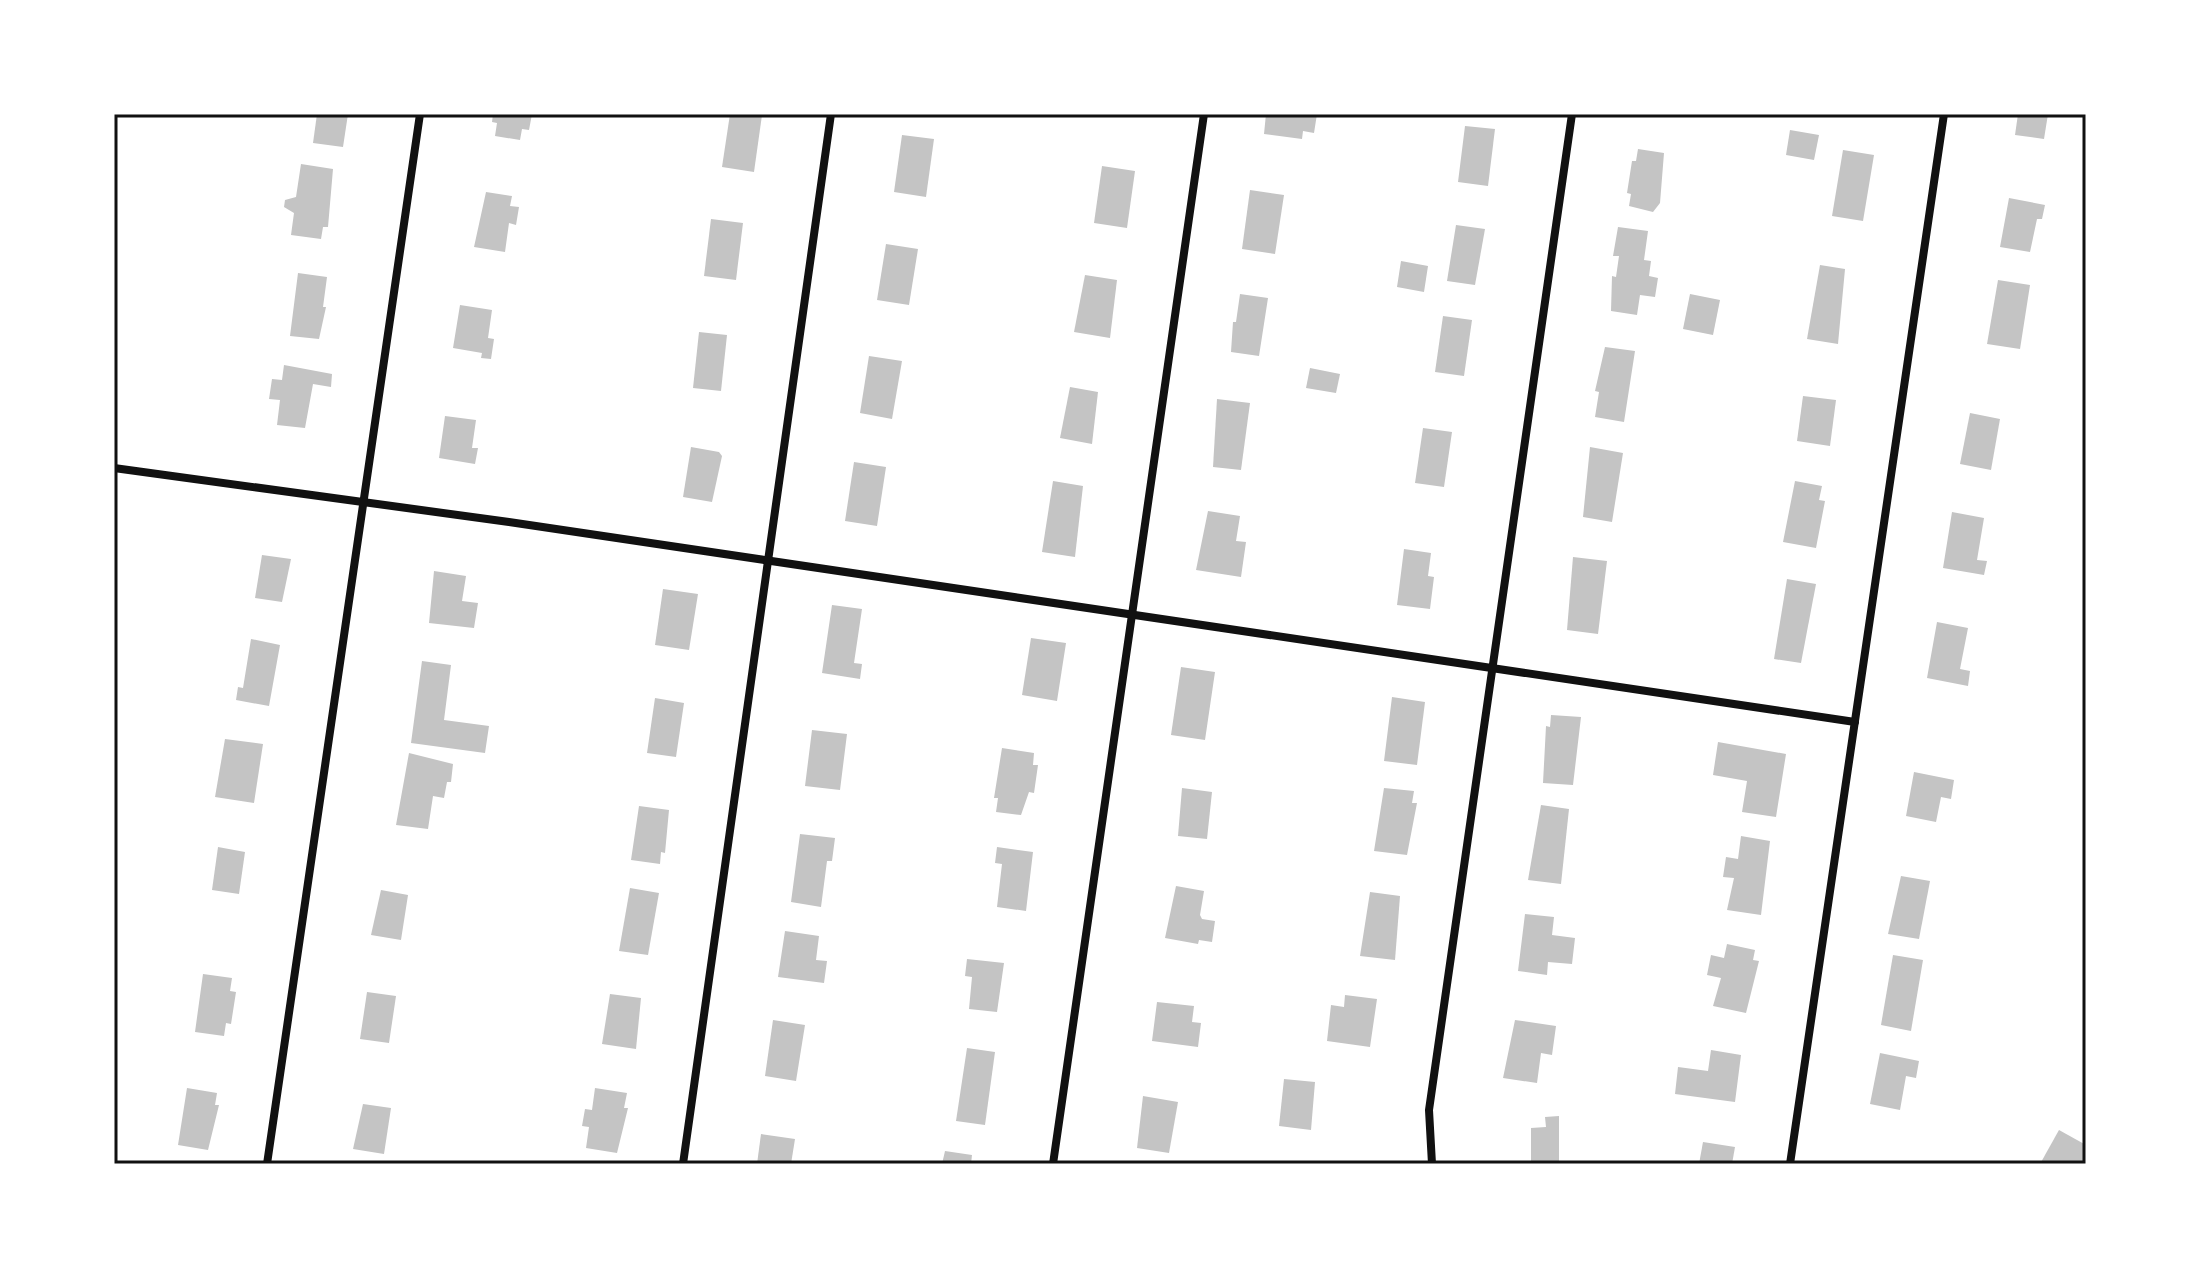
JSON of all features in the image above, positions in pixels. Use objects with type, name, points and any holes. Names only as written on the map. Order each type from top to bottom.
[{"type":"street","points":[[267,1164],[420,114]]},
{"type":"street","points":[[683,1164],[831,114]]},
{"type":"street","points":[[1053,1164],[1204,114]]},
{"type":"street","points":[[1432,1164],[1429,1110],[1572,114]]},
{"type":"street","points":[[1790,1164],[1944,114]]},
{"type":"street","points":[[114,468],[509,522],[1855,722]]},
{"type":"building","points":[[317,114],[348,114],[343,147],[313,143]]},
{"type":"building","points":[[493,114],[532,114],[529,130],[522,129],[520,140],[495,136],[497,123],[492,122]]},
{"type":"building","points":[[730,114],[762,115],[754,172],[722,167]]},
{"type":"building","points":[[1266,114],[1317,114],[1314,133],[1303,131],[1302,139],[1264,134]]},
{"type":"building","points":[[2018,114],[2048,114],[2044,139],[2015,135]]},
{"type":"building","points":[[1465,126],[1495,129],[1488,186],[1458,182]]},
{"type":"building","points":[[1790,130],[1819,135],[1814,160],[1786,155]]},
{"type":"building","points":[[902,135],[934,139],[926,197],[894,192]]},
{"type":"building","points":[[1638,149],[1664,153],[1660,203],[1653,212],[1629,206],[1631,194],[1627,193],[1632,161],[1636,161]]},
{"type":"building","points":[[1843,150],[1874,155],[1863,221],[1832,216]]},
{"type":"building","points":[[301,164],[333,169],[328,227],[323,227],[321,239],[291,235],[294,213],[284,207],[285,200],[296,197]]},
{"type":"building","points":[[1102,166],[1135,171],[1127,228],[1094,223]]},
{"type":"building","points":[[1250,190],[1284,195],[1275,254],[1242,249]]},
{"type":"building","points":[[486,192],[512,196],[510,206],[519,207],[516,225],[509,223],[505,252],[474,247]]},
{"type":"building","points":[[2009,198],[2045,205],[2042,219],[2037,219],[2030,252],[2000,247]]},
{"type":"building","points":[[711,219],[743,223],[736,280],[704,276]]},
{"type":"building","points":[[1456,225],[1485,229],[1475,285],[1447,281]]},
{"type":"building","points":[[1618,227],[1648,231],[1644,260],[1651,261],[1649,276],[1658,278],[1655,297],[1640,295],[1637,315],[1611,311],[1612,276],[1616,277],[1619,256],[1613,256]]},
{"type":"building","points":[[886,244],[918,249],[909,305],[877,300]]},
{"type":"building","points":[[1401,261],[1428,266],[1424,292],[1397,287]]},
{"type":"building","points":[[1820,265],[1845,269],[1838,344],[1807,339]]},
{"type":"building","points":[[298,273],[327,277],[323,307],[326,307],[319,339],[290,336]]},
{"type":"building","points":[[1085,275],[1117,280],[1110,338],[1074,332]]},
{"type":"building","points":[[1998,280],[2030,285],[2020,349],[1987,344]]},
{"type":"building","points":[[1240,294],[1268,298],[1259,356],[1231,352],[1233,322],[1236,322]]},
{"type":"building","points":[[1690,294],[1720,300],[1713,335],[1683,329]]},
{"type":"building","points":[[460,305],[492,310],[488,338],[494,339],[491,359],[481,358],[482,353],[453,348]]},
{"type":"building","points":[[1443,316],[1472,320],[1464,376],[1435,372]]},
{"type":"building","points":[[699,332],[727,335],[721,391],[693,388]]},
{"type":"building","points":[[1605,347],[1635,351],[1624,422],[1595,417],[1599,392],[1595,391]]},
{"type":"building","points":[[869,356],[902,361],[892,419],[860,413]]},
{"type":"building","points":[[284,365],[332,374],[331,387],[313,384],[305,428],[277,425],[280,400],[269,399],[272,379],[282,380]]},
{"type":"building","points":[[1310,368],[1340,374],[1336,393],[1306,388]]},
{"type":"building","points":[[1070,387],[1098,392],[1092,444],[1060,438]]},
{"type":"building","points":[[1803,396],[1836,400],[1830,446],[1797,441]]},
{"type":"building","points":[[1217,399],[1250,403],[1241,470],[1213,467]]},
{"type":"building","points":[[1970,413],[2000,419],[1991,470],[1960,464]]},
{"type":"building","points":[[445,416],[476,420],[472,448],[478,448],[475,464],[439,458]]},
{"type":"building","points":[[1423,428],[1452,432],[1444,487],[1415,483]]},
{"type":"building","points":[[691,447],[719,452],[722,456],[712,502],[683,497]]},
{"type":"building","points":[[1590,447],[1623,453],[1612,522],[1583,517]]},
{"type":"building","points":[[854,462],[886,467],[877,526],[845,521]]},
{"type":"building","points":[[1053,481],[1083,486],[1075,557],[1042,552]]},
{"type":"building","points":[[1795,481],[1822,486],[1819,500],[1825,501],[1816,548],[1783,542]]},
{"type":"building","points":[[1208,511],[1240,516],[1236,541],[1246,542],[1241,577],[1196,570]]},
{"type":"building","points":[[1952,512],[1984,518],[1977,560],[1987,561],[1984,575],[1943,568]]},
{"type":"building","points":[[1404,549],[1431,553],[1428,576],[1434,577],[1430,609],[1397,605]]},
{"type":"building","points":[[262,555],[291,559],[282,602],[255,598]]},
{"type":"building","points":[[1573,557],[1607,561],[1598,634],[1567,630]]},
{"type":"building","points":[[434,571],[466,576],[462,601],[478,603],[474,628],[429,623]]},
{"type":"building","points":[[1787,579],[1816,584],[1801,663],[1774,659]]},
{"type":"building","points":[[663,589],[698,594],[689,650],[655,645]]},
{"type":"building","points":[[832,605],[862,609],[854,663],[862,664],[860,679],[822,673]]},
{"type":"building","points":[[1937,622],[1968,628],[1960,669],[1970,671],[1968,686],[1927,678]]},
{"type":"building","points":[[1031,638],[1066,643],[1057,701],[1022,695]]},
{"type":"building","points":[[251,639],[280,645],[269,706],[236,700],[238,687],[243,688]]},
{"type":"building","points":[[422,661],[451,665],[444,720],[489,726],[485,753],[411,743]]},
{"type":"building","points":[[1181,667],[1215,672],[1205,740],[1171,735]]},
{"type":"building","points":[[1392,697],[1425,702],[1417,765],[1384,761]]},
{"type":"building","points":[[655,698],[684,703],[676,757],[647,753]]},
{"type":"building","points":[[1551,715],[1581,717],[1573,785],[1543,783],[1546,726],[1550,727]]},
{"type":"building","points":[[812,730],[847,734],[840,790],[805,786]]},
{"type":"building","points":[[225,739],[263,744],[254,803],[215,797]]},
{"type":"building","points":[[1718,742],[1786,754],[1776,817],[1742,812],[1747,781],[1713,775]]},
{"type":"building","points":[[1002,748],[1034,753],[1033,765],[1038,765],[1034,793],[1029,792],[1021,815],[996,812],[998,798],[994,798]]},
{"type":"building","points":[[409,753],[453,764],[451,782],[447,782],[444,798],[433,796],[428,829],[396,825]]},
{"type":"building","points":[[1914,772],[1954,780],[1951,799],[1941,797],[1936,822],[1906,816]]},
{"type":"building","points":[[1182,788],[1212,792],[1207,839],[1178,836]]},
{"type":"building","points":[[1384,788],[1414,791],[1412,803],[1417,803],[1407,855],[1374,851]]},
{"type":"building","points":[[1541,805],[1569,809],[1561,884],[1528,880]]},
{"type":"building","points":[[639,806],[669,810],[665,853],[661,852],[660,864],[631,860]]},
{"type":"building","points":[[800,834],[835,838],[832,861],[827,861],[821,907],[791,902]]},
{"type":"building","points":[[1741,836],[1770,841],[1761,915],[1727,910],[1734,878],[1723,877],[1726,857],[1738,859]]},
{"type":"building","points":[[218,847],[245,852],[239,894],[212,890]]},
{"type":"building","points":[[997,847],[1033,852],[1026,911],[997,907],[1002,864],[995,863]]},
{"type":"building","points":[[1901,876],[1930,881],[1919,939],[1888,934]]},
{"type":"building","points":[[1176,886],[1204,891],[1200,915],[1202,919],[1215,921],[1212,942],[1199,940],[1198,944],[1165,938]]},
{"type":"building","points":[[630,888],[659,893],[648,955],[619,951]]},
{"type":"building","points":[[381,890],[408,895],[401,940],[371,935]]},
{"type":"building","points":[[1370,892],[1400,896],[1395,960],[1360,956]]},
{"type":"building","points":[[1525,914],[1554,917],[1552,935],[1575,938],[1572,964],[1548,962],[1547,975],[1518,971]]},
{"type":"building","points":[[785,931],[819,936],[816,960],[827,961],[824,983],[778,977]]},
{"type":"building","points":[[1727,944],[1755,950],[1753,960],[1759,961],[1746,1013],[1713,1006],[1721,978],[1707,975],[1711,955],[1724,958]]},
{"type":"building","points":[[1893,955],[1923,960],[1911,1031],[1881,1025]]},
{"type":"building","points":[[967,959],[1004,963],[997,1012],[969,1009],[972,977],[965,976]]},
{"type":"building","points":[[203,974],[232,978],[230,991],[236,992],[231,1024],[226,1023],[224,1036],[195,1032]]},
{"type":"building","points":[[367,992],[396,996],[389,1043],[360,1039]]},
{"type":"building","points":[[610,994],[641,998],[636,1049],[602,1044]]},
{"type":"building","points":[[1345,995],[1377,999],[1370,1047],[1327,1041],[1331,1005],[1344,1007]]},
{"type":"building","points":[[1157,1002],[1194,1006],[1192,1022],[1201,1023],[1198,1047],[1152,1041]]},
{"type":"building","points":[[773,1020],[805,1025],[796,1081],[765,1076]]},
{"type":"building","points":[[1515,1020],[1556,1026],[1552,1055],[1541,1053],[1537,1083],[1503,1078]]},
{"type":"building","points":[[967,1048],[995,1052],[985,1125],[956,1121]]},
{"type":"building","points":[[1711,1050],[1741,1055],[1735,1102],[1675,1094],[1678,1067],[1708,1071]]},
{"type":"building","points":[[1880,1053],[1919,1061],[1916,1078],[1906,1076],[1900,1110],[1870,1104]]},
{"type":"building","points":[[1284,1079],[1315,1082],[1311,1130],[1279,1126]]},
{"type":"building","points":[[187,1088],[217,1093],[215,1105],[219,1105],[208,1150],[178,1145]]},
{"type":"building","points":[[595,1088],[627,1093],[624,1108],[628,1108],[617,1153],[586,1148],[589,1127],[582,1126],[585,1109],[592,1110]]},
{"type":"building","points":[[1143,1096],[1178,1102],[1169,1153],[1137,1148]]},
{"type":"building","points":[[363,1104],[391,1108],[384,1154],[353,1149]]},
{"type":"building","points":[[1559,1116],[1559,1164],[1531,1164],[1531,1128],[1546,1127],[1545,1117]]},
{"type":"building","points":[[2059,1130],[2086,1145],[2083,1164],[2040,1164]]},
{"type":"building","points":[[761,1134],[795,1139],[791,1164],[757,1164]]},
{"type":"building","points":[[1703,1142],[1735,1147],[1732,1164],[1699,1164]]},
{"type":"building","points":[[945,1151],[972,1155],[971,1164],[942,1164]]}]
